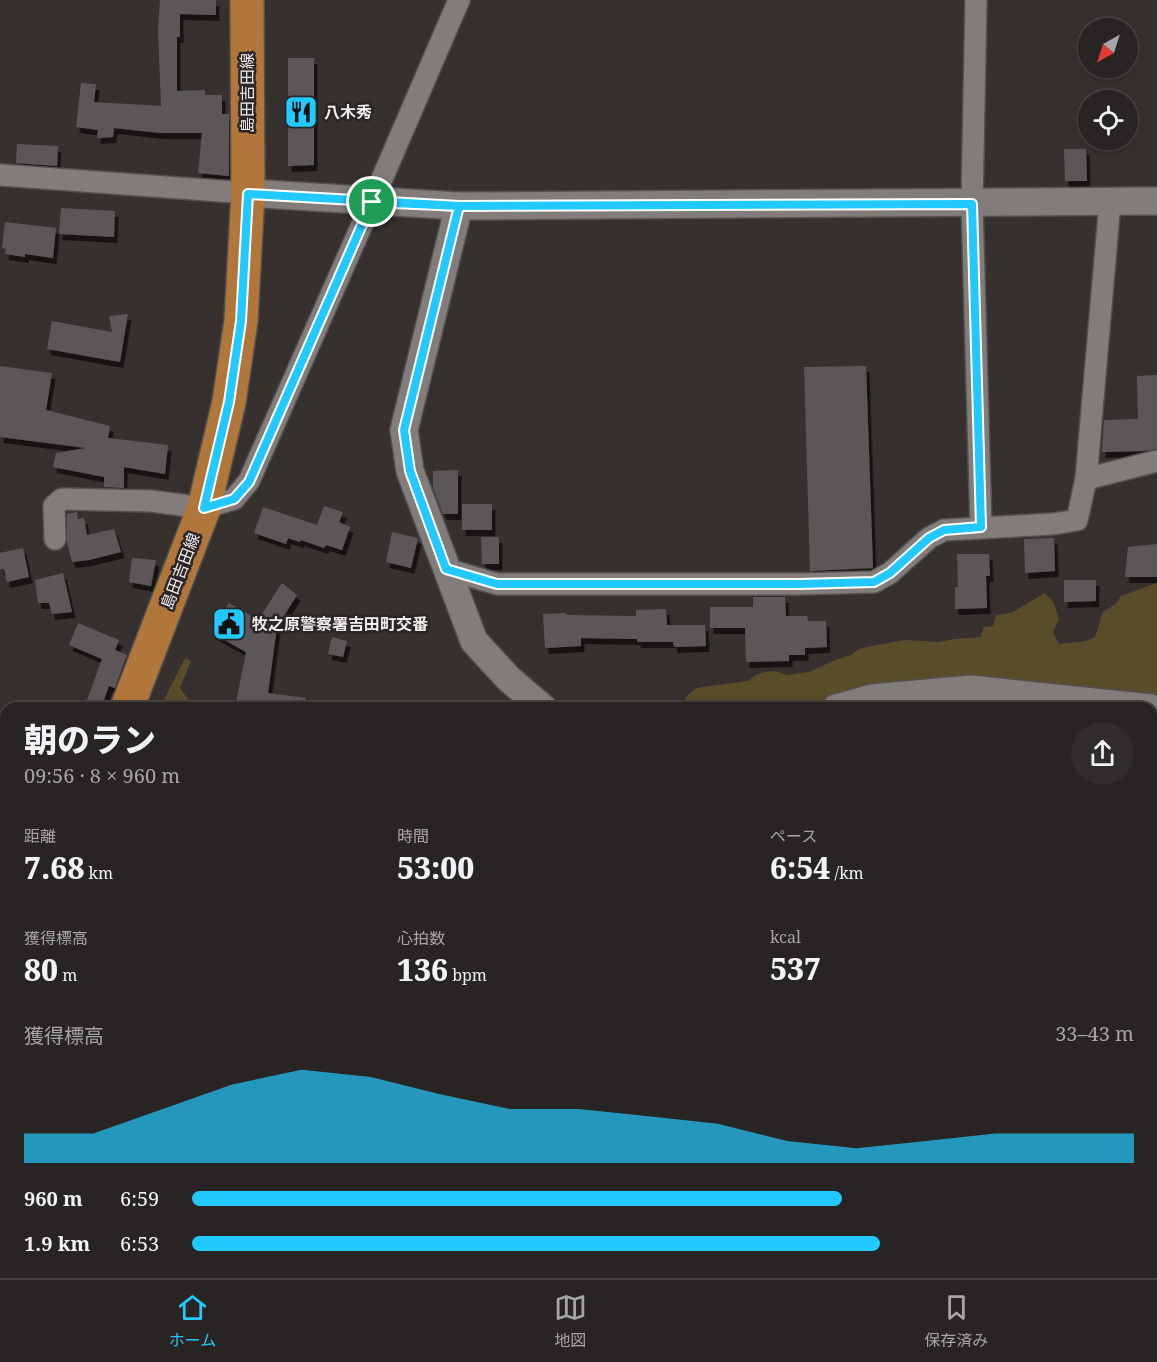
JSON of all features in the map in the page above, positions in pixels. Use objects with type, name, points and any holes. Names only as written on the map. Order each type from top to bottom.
[{"type":"main road","name":"島田吉田線","points":[[129,702],[204,508],[229,402],[241,321],[248,194],[247,0]]},
{"type":"street","points":[[55,539],[54,506],[62,500],[150,501],[204,508],[234,499],[249,482],[459,0]]},
{"type":"street","points":[[975,0],[972,204],[981,527]]},
{"type":"street","points":[[0,175],[248,194],[459,206],[1157,201]]},
{"type":"street","points":[[446,569],[497,584],[874,582],[890,573],[929,538],[944,530],[1053,524],[1077,520],[1086,479],[1110,202]]},
{"type":"street","points":[[459,206],[404,430],[410,471],[474,641],[509,678],[536,702]]},
{"type":"street","points":[[1086,479],[1157,461]]},
{"type":"street","points":[[858,702],[872,698],[971,689],[1095,702]]},
{"type":"shaded area","points":[[1157,583],[1157,700],[1075,697],[973,702],[684,702],[696,688],[748,681],[765,672],[775,671],[787,675],[809,672],[851,655],[859,649],[904,640],[939,642],[980,637],[984,627],[993,626],[996,615],[1011,613],[1045,593],[1054,603],[1059,619],[1053,632],[1059,644],[1086,641],[1095,637],[1103,612],[1116,604],[1121,596]]},
{"type":"shaded area","points":[[185,658],[191,661],[180,688],[190,702],[163,702]]},
{"type":"building","points":[[160,0],[216,0],[216,15],[180,14],[180,37],[177,37],[177,91],[205,90],[205,95],[222,95],[222,114],[229,114],[229,176],[198,173],[202,133],[160,133],[114,128],[113,137],[97,138],[98,130],[76,127],[81,83],[96,84],[94,102],[161,106],[158,31]]},
{"type":"building","name":"八木秀","points":[[288,58],[314,58],[314,165],[288,166]]},
{"type":"building","points":[[17,144],[58,146],[57,166],[16,163]]},
{"type":"building","points":[[1064,149],[1086,150],[1087,181],[1065,181]]},
{"type":"building","points":[[61,208],[115,211],[114,237],[59,234]]},
{"type":"building","points":[[5,222],[56,228],[53,258],[5,254],[6,249],[2,248]]},
{"type":"building","points":[[128,314],[120,362],[47,349],[52,321],[112,332],[109,316]]},
{"type":"building","points":[[0,366],[52,373],[46,410],[110,426],[108,438],[168,445],[165,474],[124,467],[124,488],[104,487],[104,477],[53,467],[56,453],[86,448],[0,437]]},
{"type":"building","points":[[866,366],[873,568],[810,571],[804,367]]},
{"type":"building","points":[[1157,375],[1157,449],[1102,452],[1104,420],[1138,419],[1137,376]]},
{"type":"building","points":[[458,470],[458,514],[443,514],[433,488],[433,471]]},
{"type":"building","points":[[462,504],[492,504],[492,530],[462,530]]},
{"type":"building","points":[[324,506],[343,512],[339,522],[350,527],[342,550],[326,545],[324,548],[288,538],[286,544],[254,533],[263,507],[317,525]]},
{"type":"building","points":[[77,512],[78,519],[84,518],[87,535],[114,529],[121,552],[72,562],[67,542],[67,514]]},
{"type":"building","points":[[392,532],[418,538],[411,568],[386,562]]},
{"type":"building","points":[[481,537],[499,537],[499,564],[482,564]]},
{"type":"building","points":[[1054,538],[1055,571],[1025,573],[1024,539]]},
{"type":"building","points":[[1157,544],[1157,577],[1125,577],[1128,547]]},
{"type":"building","points":[[23,548],[29,577],[7,582],[4,569],[0,569],[0,553]]},
{"type":"building","points":[[957,554],[989,554],[990,576],[986,576],[987,608],[955,609],[955,587],[958,587]]},
{"type":"building","points":[[132,558],[156,560],[151,586],[129,582]]},
{"type":"building","points":[[63,573],[72,612],[52,614],[49,603],[38,603],[35,580]]},
{"type":"building","points":[[1064,580],[1096,580],[1096,601],[1064,602]]},
{"type":"building","points":[[282,583],[297,595],[277,627],[268,693],[306,698],[306,702],[236,702],[246,652],[212,633],[229,603],[258,620]]},
{"type":"building","points":[[753,597],[785,597],[786,616],[807,616],[808,621],[826,621],[827,647],[805,648],[805,655],[789,655],[789,661],[746,662],[745,628],[710,628],[710,607],[753,607]]},
{"type":"building","points":[[666,609],[667,625],[705,625],[706,646],[674,647],[673,642],[581,638],[581,646],[545,648],[543,614],[636,616],[636,610]]},
{"type":"building","points":[[78,623],[119,640],[115,650],[127,655],[115,688],[109,686],[103,702],[86,702],[102,659],[69,645]]},
{"type":"building","points":[[332,637],[347,641],[343,657],[328,654]]},
{"type":"place","name":"八木秀","points":[[301,112]]},
{"type":"place","name":"牧之原警察署吉田町交番","points":[[229,624]]},
{"type":"route","points":[[372,202],[249,482],[234,499],[204,508],[229,402],[241,321],[248,194],[459,206],[404,430],[410,471],[446,569],[497,584],[874,582],[890,573],[929,538],[944,530],[981,527],[972,204],[459,206],[372,202]]}]
